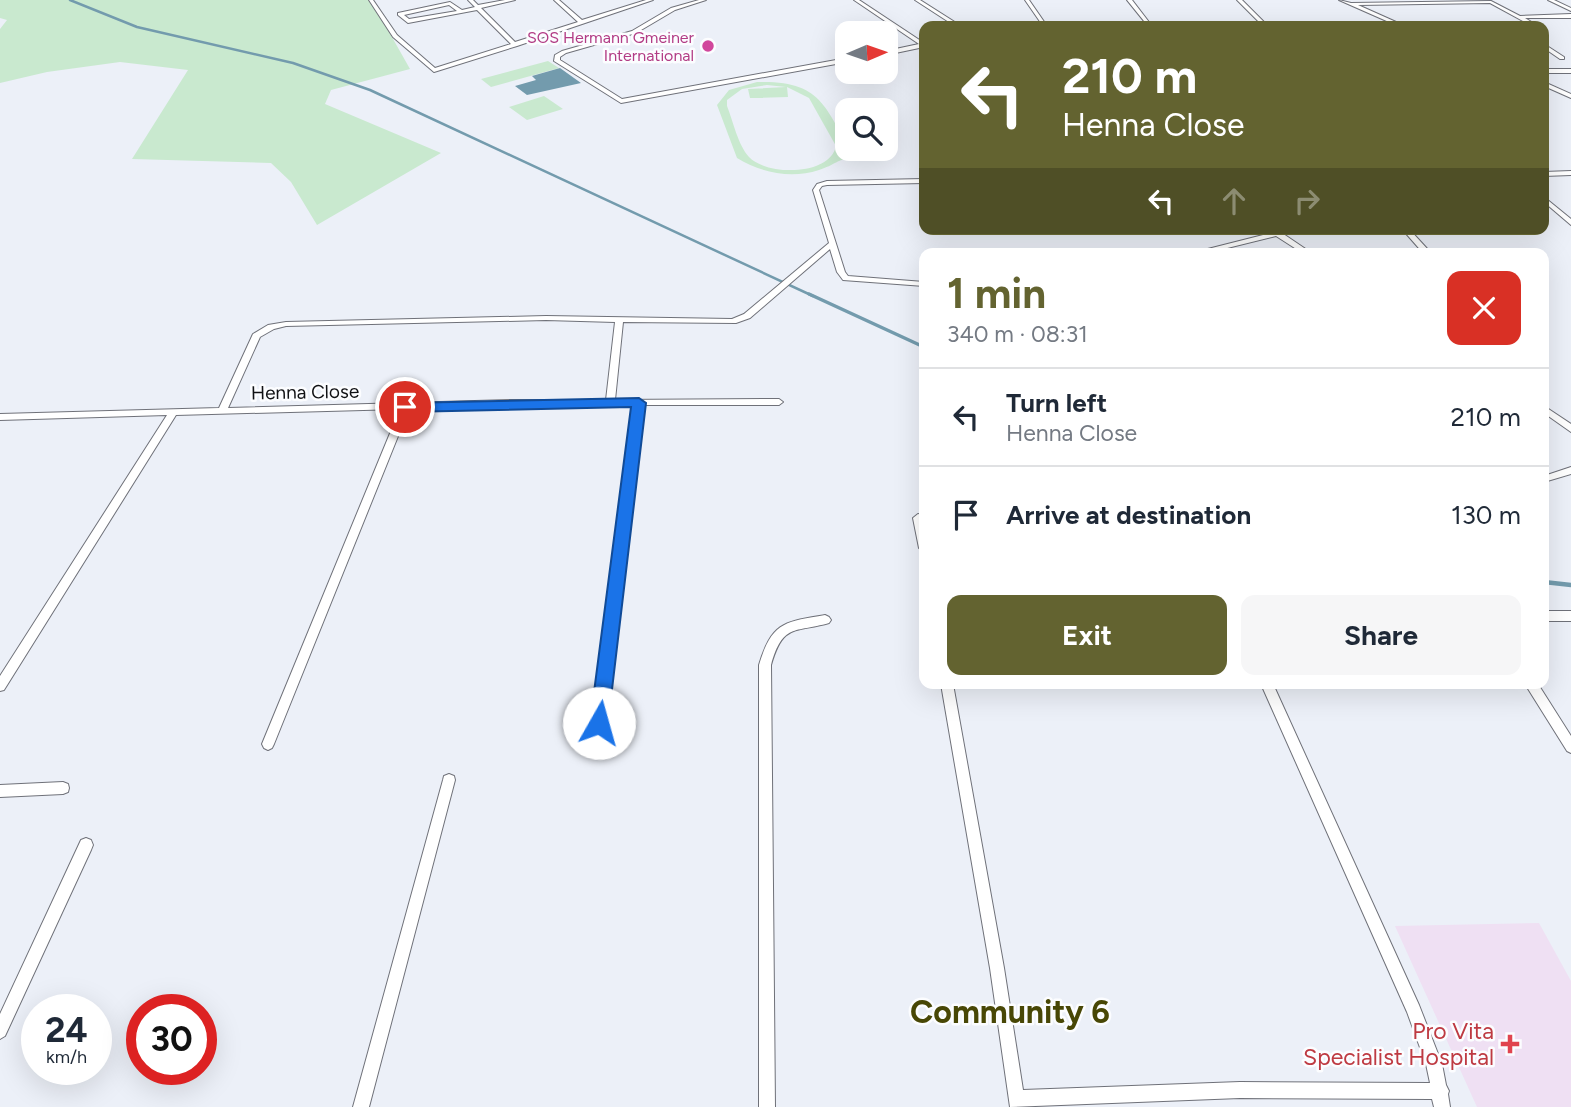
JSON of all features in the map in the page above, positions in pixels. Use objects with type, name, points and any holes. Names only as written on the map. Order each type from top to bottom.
[{"type":"street","points":[[371,0],[396,36],[430,69],[440,69],[641,1],[651,0]]},
{"type":"street","points":[[470,0],[515,45]]},
{"type":"street","points":[[461,11],[450,3],[400,14],[408,21],[478,8],[513,0]]},
{"type":"street","points":[[556,0],[581,22]]},
{"type":"street","points":[[704,0],[673,9],[634,32],[564,52],[556,61],[621,101],[835,62]]},
{"type":"street","points":[[856,0],[919,42]]},
{"type":"street","points":[[917,0],[950,21]]},
{"type":"street","points":[[1027,0],[1042,21]]},
{"type":"street","points":[[1129,0],[1146,21]]},
{"type":"street","points":[[1239,0],[1261,21]]},
{"type":"street","points":[[1341,0],[1390,21]]},
{"type":"street","points":[[1550,0],[1571,10]]},
{"type":"street","points":[[1349,4],[1491,2],[1528,21]]},
{"type":"street","points":[[1520,16],[1571,16]]},
{"type":"street","points":[[898,50],[919,46]]},
{"type":"street","points":[[1549,49],[1562,58]]},
{"type":"street","points":[[1549,71],[1571,71]]},
{"type":"street","points":[[1549,86],[1571,96]]},
{"type":"street","points":[[1549,174],[1571,173]]},
{"type":"street","points":[[919,181],[819,185],[816,190],[841,272],[846,278],[919,284]]},
{"type":"street","points":[[1549,203],[1571,223]]},
{"type":"street","points":[[1213,248],[1260,235]]},
{"type":"street","points":[[1280,235],[1300,248]]},
{"type":"street","points":[[1411,235],[1422,248]]},
{"type":"street","points":[[222,412],[256,336],[271,327],[330,323],[619,319],[733,321],[747,316],[832,244]]},
{"type":"street","points":[[610,403],[619,319]]},
{"type":"street","name":"Henna Close","points":[[0,417],[610,403],[779,402]]},
{"type":"street","points":[[599,723],[639,403]]},
{"type":"street","points":[[268,744],[405,407]]},
{"type":"street","points":[[0,686],[173,413]]},
{"type":"street","points":[[1549,413],[1571,429]]},
{"type":"street","points":[[1549,478],[1571,470]]},
{"type":"street","points":[[918,518],[919,523]]},
{"type":"street","points":[[1549,616],[1571,616]]},
{"type":"street","points":[[767,1107],[765,665],[771,639],[786,626],[825,620]]},
{"type":"street","points":[[948,689],[1017,1102],[1240,1090],[1441,1099],[1434,1064],[1414,1010],[1269,689]]},
{"type":"street","points":[[1534,689],[1571,747]]},
{"type":"street","points":[[361,1107],[449,780]]},
{"type":"street","points":[[0,791],[63,788]]},
{"type":"street","points":[[0,1031],[86,845]]},
{"type":"shaded area","name":"Pro Vita Specialist Hospital","points":[[1539,923],[1571,981],[1571,1107],[1477,1107],[1395,926]]},
{"type":"green space","points":[[0,0],[371,0],[410,69],[331,90],[325,104],[441,153],[317,225],[291,182],[271,163],[132,159],[188,70],[120,62],[47,72],[0,83],[0,29],[7,20],[0,18]]},
{"type":"green space","points":[[548,61],[559,68],[491,87],[481,79]]},
{"type":"green space","points":[[757,82],[796,86],[809,92],[828,112],[835,124],[835,144],[809,98],[787,87],[788,97],[750,98],[748,89],[786,87],[767,85],[742,89],[727,100],[745,152],[758,163],[783,170],[811,168],[831,156],[835,148],[835,161],[839,161],[819,170],[798,174],[767,171],[747,163],[737,158],[717,105],[729,90]]},
{"type":"green space","points":[[544,96],[563,109],[527,120],[509,107]]},
{"type":"water","points":[[560,68],[581,83],[527,95],[515,86],[536,80],[532,76]]},
{"type":"waterway","points":[[70,0],[137,27],[293,63],[370,90],[813,296]]},
{"type":"waterway","points":[[809,294],[919,345]]},
{"type":"waterway","points":[[1549,583],[1571,585]]},
{"type":"place","name":"SOS Hermann Gmeiner International","points":[[708,46]]},
{"type":"place","name":"Pro Vita Specialist Hospital","points":[[1510,1044]]},
{"type":"district","name":"Community 6","points":[[1010,1012]]},
{"type":"route","points":[[405,407],[512,403],[639,403],[599,723]]}]
